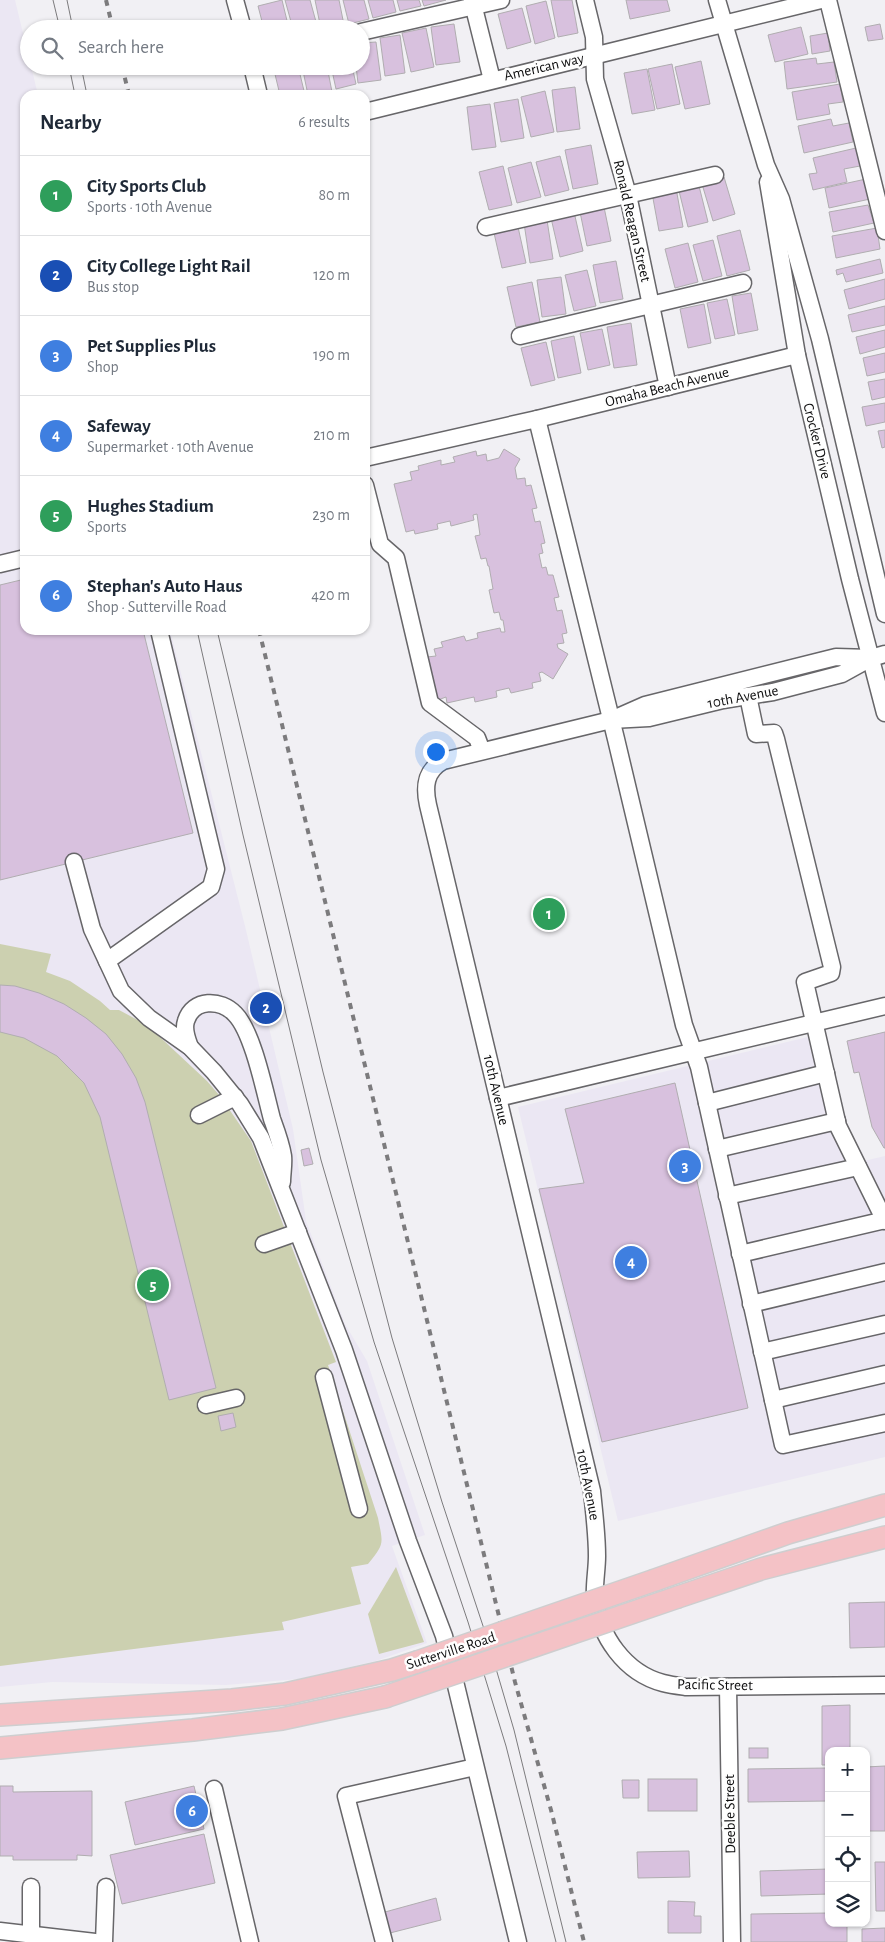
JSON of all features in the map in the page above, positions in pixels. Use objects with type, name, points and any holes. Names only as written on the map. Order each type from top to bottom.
[{"type":"main road","name":"Sutterville Road","points":[[0,1715],[232,1700],[285,1694],[392,1670],[788,1533],[885,1505]]},
{"type":"main road","name":"Sutterville Road","points":[[0,1748],[193,1730],[282,1719],[385,1697],[762,1569],[885,1536]]},
{"type":"street","points":[[235,0],[241,20]]},
{"type":"street","points":[[370,30],[473,3],[501,0]]},
{"type":"street","name":"Ronald Reagan Street","points":[[585,0],[594,37],[595,79],[628,195],[668,387]]},
{"type":"street","name":"Crocker Drive","points":[[716,0],[766,165],[781,200],[820,339],[885,614]]},
{"type":"street","name":"American way","points":[[370,111],[821,0]]},
{"type":"street","points":[[828,0],[885,231]]},
{"type":"street","points":[[473,3],[492,80]]},
{"type":"street","points":[[254,75],[258,90]]},
{"type":"street","name":"Crocker Drive","points":[[766,165],[770,203],[797,355],[878,656],[885,713]]},
{"type":"street","points":[[486,227],[715,175]]},
{"type":"street","points":[[520,336],[743,283]]},
{"type":"street","name":"Omaha Beach Avenue","points":[[370,457],[537,419],[797,355]]},
{"type":"street","points":[[537,419],[682,1019],[699,1068],[783,1445],[885,1423]]},
{"type":"street","points":[[370,505],[380,544],[396,558],[430,702],[477,738],[482,751]]},
{"type":"street","points":[[0,564],[20,559]]},
{"type":"street","points":[[107,962],[210,887],[216,869],[160,635]]},
{"type":"street","name":"10th Avenue","points":[[595,1597],[598,1557],[592,1491],[426,795],[427,778],[438,764],[482,751],[611,720],[649,718],[723,700],[773,692],[842,674],[878,656]]},
{"type":"street","name":"10th Avenue","points":[[611,720],[644,705],[836,657],[878,656]]},
{"type":"street","points":[[740,1254],[885,1221],[836,1121],[805,982],[826,976],[831,973],[832,967],[776,739],[774,733],[756,734],[748,696]]},
{"type":"street","points":[[74,862],[92,929],[121,991],[149,1018],[190,1048],[214,1072],[235,1097],[261,1138],[344,1350],[408,1541],[444,1636],[518,1942]]},
{"type":"street","points":[[190,1048],[185,1031],[186,1022],[190,1013],[197,1007],[206,1003],[215,1003],[225,1006],[236,1015],[246,1031],[283,1155],[282,1190]]},
{"type":"street","points":[[498,1098],[885,1006]]},
{"type":"street","points":[[707,1103],[826,1073]]},
{"type":"street","points":[[199,1115],[235,1097]]},
{"type":"street","points":[[717,1149],[836,1121]]},
{"type":"street","points":[[727,1196],[858,1166]]},
{"type":"street","points":[[264,1244],[298,1232]]},
{"type":"street","points":[[751,1304],[885,1272]]},
{"type":"street","points":[[762,1352],[885,1324]]},
{"type":"street","points":[[773,1400],[885,1374]]},
{"type":"street","points":[[324,1377],[359,1509]]},
{"type":"street","points":[[206,1405],[236,1398]]},
{"type":"street","name":"Pacific Street","points":[[595,1597],[599,1621],[608,1640],[624,1659],[644,1675],[663,1683],[686,1687],[885,1685]]},
{"type":"street","name":"Deeble Street","points":[[728,1687],[732,1942]]},
{"type":"street","points":[[384,1942],[346,1796],[475,1767]]},
{"type":"street","points":[[214,1789],[250,1942]]},
{"type":"street","points":[[31,1886],[31,1935]]},
{"type":"street","points":[[104,1942],[106,1887]]},
{"type":"street","points":[[508,1899],[530,1942]]},
{"type":"street","points":[[0,1931],[95,1942]]},
{"type":"shaded area","points":[[0,0],[15,0],[20,21],[20,75],[33,75],[37,90],[20,90],[20,635],[171,635],[245,926],[293,1129],[306,1221],[345,1324],[367,1361],[425,1535],[392,1546],[427,1643],[376,1661],[298,1679],[226,1685],[52,1682],[0,1687]]},
{"type":"shaded area","points":[[808,1037],[831,1129],[851,1164],[885,1156],[885,1457],[618,1521],[518,1107]]},
{"type":"green space","points":[[0,944],[51,954],[46,972],[70,981],[110,1010],[119,1010],[147,1025],[207,1081],[220,1096],[251,1141],[336,1362],[328,1365],[378,1518],[382,1538],[380,1547],[368,1564],[351,1567],[361,1604],[282,1622],[284,1630],[0,1666]]},
{"type":"green space","points":[[396,1567],[424,1642],[379,1654],[368,1614]]},
{"type":"building","points":[[282,0],[287,20],[262,20],[258,6]]},
{"type":"building","points":[[285,0],[310,0],[316,20],[291,20]]},
{"type":"building","points":[[315,0],[339,0],[343,20],[319,20]]},
{"type":"building","points":[[343,0],[364,0],[369,19],[348,20]]},
{"type":"building","points":[[368,0],[393,0],[396,12],[373,18]]},
{"type":"building","points":[[397,0],[419,0],[421,6],[400,11]]},
{"type":"building","points":[[422,0],[446,0],[424,6]]},
{"type":"building","points":[[551,0],[572,0],[578,33],[558,37]]},
{"type":"building","points":[[626,0],[667,0],[670,11],[630,19]]},
{"type":"building","points":[[546,1],[555,38],[535,44],[526,6]]},
{"type":"building","points":[[522,8],[531,42],[507,49],[498,14]]},
{"type":"building","points":[[454,24],[460,62],[436,65],[431,27]]},
{"type":"building","points":[[880,24],[883,39],[868,41],[865,27]]},
{"type":"building","points":[[801,27],[808,54],[775,62],[768,35]]},
{"type":"building","points":[[426,28],[434,67],[411,72],[402,33]]},
{"type":"building","points":[[828,33],[830,51],[812,54],[810,36]]},
{"type":"building","points":[[400,35],[405,73],[385,76],[380,38]]},
{"type":"building","points":[[370,42],[376,42],[381,80],[358,83],[357,75],[370,75]]},
{"type":"building","points":[[816,58],[817,64],[834,62],[837,82],[787,89],[784,62]]},
{"type":"building","points":[[701,61],[710,104],[685,109],[675,67]]},
{"type":"building","points":[[672,64],[680,104],[657,109],[648,69]]},
{"type":"building","points":[[647,69],[655,110],[632,114],[624,73]]},
{"type":"building","points":[[275,75],[300,75],[304,90],[279,90]]},
{"type":"building","points":[[304,75],[329,75],[332,90],[307,90]]},
{"type":"building","points":[[333,75],[354,75],[356,84],[336,89]]},
{"type":"building","points":[[840,84],[843,102],[828,104],[830,114],[797,120],[792,92]]},
{"type":"building","points":[[575,87],[580,129],[557,132],[552,90]]},
{"type":"building","points":[[545,91],[554,132],[531,137],[521,97]]},
{"type":"building","points":[[518,99],[524,138],[501,142],[494,103]]},
{"type":"building","points":[[490,104],[496,147],[472,150],[467,107]]},
{"type":"building","points":[[831,119],[833,126],[849,123],[853,142],[804,153],[798,126]]},
{"type":"building","points":[[591,145],[598,184],[573,189],[565,150]]},
{"type":"building","points":[[856,148],[860,166],[844,169],[847,182],[813,190],[809,174],[817,173],[813,158]]},
{"type":"building","points":[[560,156],[569,190],[545,196],[536,162]]},
{"type":"building","points":[[531,162],[541,197],[517,203],[508,168]]},
{"type":"building","points":[[503,166],[512,205],[489,210],[479,172]]},
{"type":"building","points":[[724,177],[735,214],[713,221],[702,184]]},
{"type":"building","points":[[866,179],[870,199],[829,208],[825,188]]},
{"type":"building","points":[[698,182],[708,222],[688,227],[678,187]]},
{"type":"building","points":[[676,188],[683,227],[659,231],[652,193]]},
{"type":"building","points":[[868,205],[874,223],[833,232],[829,212]]},
{"type":"building","points":[[604,207],[611,241],[587,246],[580,212]]},
{"type":"building","points":[[574,212],[583,251],[560,257],[551,218]]},
{"type":"building","points":[[547,220],[553,259],[530,263],[524,223]]},
{"type":"building","points":[[518,227],[526,263],[502,268],[494,233]]},
{"type":"building","points":[[877,228],[880,249],[836,258],[832,236]]},
{"type":"building","points":[[740,230],[750,270],[727,276],[717,236]]},
{"type":"building","points":[[713,240],[722,276],[703,281],[693,245]]},
{"type":"building","points":[[688,243],[698,282],[675,288],[665,249]]},
{"type":"building","points":[[880,259],[883,273],[846,282],[843,273],[837,275],[836,270]]},
{"type":"building","points":[[616,261],[623,299],[600,303],[593,265]]},
{"type":"building","points":[[587,270],[596,306],[574,311],[565,275]]},
{"type":"building","points":[[561,277],[566,314],[542,317],[537,280]]},
{"type":"building","points":[[885,279],[885,299],[849,309],[844,290]]},
{"type":"building","points":[[532,282],[540,322],[516,327],[507,287]]},
{"type":"building","points":[[751,293],[758,330],[738,334],[732,296]]},
{"type":"building","points":[[727,299],[735,335],[715,339],[707,303]]},
{"type":"building","points":[[704,304],[711,343],[688,348],[680,309]]},
{"type":"building","points":[[885,306],[885,325],[852,332],[848,315]]},
{"type":"building","points":[[631,323],[637,365],[614,368],[607,327]]},
{"type":"building","points":[[602,329],[610,365],[588,370],[580,333]]},
{"type":"building","points":[[885,330],[885,347],[860,354],[856,337]]},
{"type":"building","points":[[574,336],[581,373],[558,378],[551,341]]},
{"type":"building","points":[[546,342],[555,380],[531,386],[521,348]]},
{"type":"building","points":[[885,353],[885,372],[867,376],[863,358]]},
{"type":"building","points":[[885,379],[885,397],[872,400],[868,382]]},
{"type":"building","points":[[885,403],[885,422],[866,426],[862,407]]},
{"type":"building","points":[[885,430],[885,447],[882,448],[878,431]]},
{"type":"building","points":[[504,449],[520,459],[515,468],[517,479],[525,478],[526,486],[531,485],[537,508],[532,509],[535,522],[540,521],[545,543],[541,544],[543,553],[539,554],[542,568],[546,567],[548,575],[553,575],[559,597],[554,598],[557,611],[562,610],[567,633],[562,634],[564,643],[557,644],[558,648],[568,654],[553,679],[542,672],[539,673],[541,681],[532,683],[533,688],[511,693],[509,688],[496,691],[497,697],[475,702],[474,697],[447,703],[446,697],[438,700],[427,657],[436,656],[434,649],[443,647],[441,642],[464,636],[466,641],[478,638],[477,633],[500,628],[501,632],[505,632],[503,620],[501,620],[499,612],[494,613],[489,590],[493,589],[489,566],[486,558],[481,559],[475,536],[480,535],[477,514],[473,515],[474,520],[451,526],[450,521],[437,524],[438,529],[415,534],[414,530],[406,532],[394,484],[412,480],[410,472],[419,470],[418,466],[441,460],[441,465],[455,462],[453,457],[476,451],[477,456],[486,454],[487,461],[499,458]]},
{"type":"building","points":[[20,580],[20,635],[144,635],[193,833],[0,880],[0,585]]},
{"type":"building","points":[[0,985],[15,986],[39,993],[64,1004],[86,1018],[106,1034],[122,1054],[136,1078],[145,1102],[216,1388],[169,1400],[100,1117],[84,1083],[57,1056],[24,1038],[0,1032]]},
{"type":"building","points":[[885,1032],[884,1148],[872,1127],[859,1072],[854,1073],[847,1041]]},
{"type":"building","points":[[675,1083],[748,1408],[602,1442],[539,1189],[584,1183],[565,1109]]},
{"type":"building","points":[[309,1148],[313,1164],[304,1166],[301,1150]]},
{"type":"building","points":[[233,1413],[236,1427],[221,1431],[218,1416]]},
{"type":"building","points":[[885,1602],[885,1647],[850,1648],[849,1603]]},
{"type":"building","points":[[850,1705],[850,1747],[825,1747],[825,1765],[822,1765],[822,1706]]},
{"type":"building","points":[[749,1748],[768,1748],[768,1758],[749,1758]]},
{"type":"building","points":[[885,1766],[885,1831],[870,1831],[870,1767]]},
{"type":"building","points":[[825,1768],[825,1801],[748,1802],[748,1769]]},
{"type":"building","points":[[648,1779],[697,1779],[697,1811],[648,1811]]},
{"type":"building","points":[[622,1780],[639,1780],[639,1798],[623,1798]]},
{"type":"building","points":[[0,1786],[13,1786],[13,1792],[92,1791],[92,1856],[77,1855],[77,1860],[13,1860],[13,1856],[0,1856]]},
{"type":"building","points":[[194,1786],[204,1829],[135,1845],[125,1802]]},
{"type":"building","points":[[204,1834],[215,1883],[122,1904],[110,1855]]},
{"type":"building","points":[[689,1851],[690,1877],[638,1878],[637,1852]]},
{"type":"building","points":[[875,1862],[885,1862],[885,1911],[876,1911]]},
{"type":"building","points":[[825,1869],[825,1894],[761,1896],[760,1871]]},
{"type":"building","points":[[436,1898],[441,1920],[390,1933],[385,1912]]},
{"type":"building","points":[[668,1901],[695,1902],[694,1916],[701,1916],[701,1933],[668,1933]]},
{"type":"building","points":[[825,1913],[825,1927],[847,1927],[847,1942],[751,1942],[751,1914]]},
{"type":"building","points":[[885,1928],[885,1942],[862,1942],[862,1929]]},
{"type":"tram line","points":[[53,0],[58,20]]},
{"type":"tram line","points":[[67,0],[71,20]]},
{"type":"tram line","points":[[71,75],[74,90]]},
{"type":"tram line","points":[[83,75],[86,90]]},
{"type":"tram line","points":[[198,635],[243,835],[321,1160],[374,1342],[468,1622],[506,1746],[556,1942]]},
{"type":"tram line","points":[[218,635],[323,1072],[392,1338],[442,1502],[487,1638],[514,1730],[566,1942]]},
{"type":"railway","points":[[106,0],[111,20]]},
{"type":"railway","points":[[124,75],[128,90]]},
{"type":"railway","points":[[260,635],[515,1682],[551,1810],[584,1942]]},
{"type":"place","name":"City Sports Club","points":[[549,914]]},
{"type":"place","name":"City College Light Rail","points":[[266,1008]]},
{"type":"place","name":"Pet Supplies Plus","points":[[685,1166]]},
{"type":"place","name":"Safeway","points":[[631,1262]]},
{"type":"place","name":"Hughes Stadium","points":[[153,1285]]},
{"type":"place","name":"Stephan's Auto Haus","points":[[192,1811]]}]
